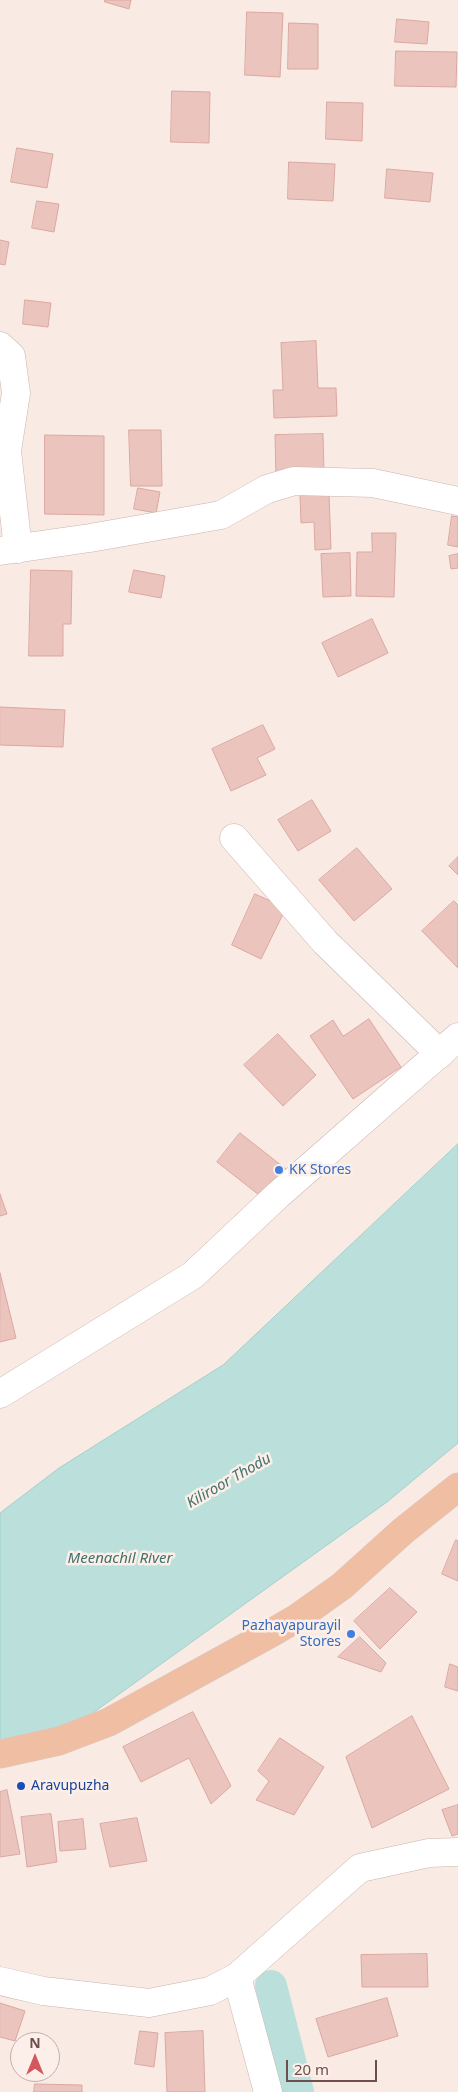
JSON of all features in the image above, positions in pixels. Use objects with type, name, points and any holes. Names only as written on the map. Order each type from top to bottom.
[{"type":"main road","points":[[0,1754],[59,1741],[108,1722],[273,1632],[297,1618],[342,1586],[403,1531],[458,1488]]},
{"type":"street","points":[[0,346],[11,356],[16,393],[7,452],[9,550],[221,515],[267,490],[294,481],[373,483],[458,501]]},
{"type":"street","points":[[0,1394],[192,1275],[278,1195],[449,1046],[325,942],[234,838]]},
{"type":"street","points":[[0,1981],[43,1991],[149,2003],[210,1991],[237,1977],[360,1868],[430,1853],[458,1852]]},
{"type":"street","points":[[237,1977],[268,2092]]},
{"type":"water","name":"Meenachil River","points":[[458,1144],[458,1443],[387,1502],[76,1725],[0,1741],[0,1513],[59,1468],[223,1365]]},
{"type":"building","points":[[105,0],[131,0],[129,9],[105,2]]},
{"type":"building","points":[[247,12],[283,13],[280,77],[245,75]]},
{"type":"building","points":[[397,19],[429,22],[427,44],[395,42]]},
{"type":"building","points":[[289,23],[318,24],[318,69],[288,69]]},
{"type":"building","points":[[396,51],[457,52],[456,87],[395,86]]},
{"type":"building","points":[[172,91],[210,92],[209,143],[171,142]]},
{"type":"building","points":[[327,102],[363,103],[362,141],[326,139]]},
{"type":"building","points":[[17,148],[53,154],[47,188],[11,182]]},
{"type":"building","points":[[289,162],[335,164],[333,201],[288,199]]},
{"type":"building","points":[[387,169],[433,173],[430,202],[385,198]]},
{"type":"building","points":[[37,201],[59,204],[54,232],[32,228]]},
{"type":"building","points":[[0,240],[9,242],[5,265],[0,264]]},
{"type":"building","points":[[25,300],[51,303],[48,327],[23,324]]},
{"type":"building","points":[[316,341],[318,388],[336,388],[337,416],[274,418],[273,390],[283,390],[281,343]]},
{"type":"building","points":[[129,430],[161,430],[162,486],[131,486]]},
{"type":"building","points":[[323,434],[324,475],[276,477],[275,435]]},
{"type":"building","points":[[45,435],[104,436],[104,515],[45,514]]},
{"type":"building","points":[[138,488],[160,492],[156,513],[134,509]]},
{"type":"building","points":[[329,494],[331,549],[315,550],[314,522],[301,523],[300,496]]},
{"type":"building","points":[[452,516],[458,517],[458,547],[448,545]]},
{"type":"building","points":[[372,533],[396,533],[394,597],[356,596],[357,552],[372,552]]},
{"type":"building","points":[[350,553],[351,596],[323,597],[321,554]]},
{"type":"building","points":[[458,554],[458,568],[451,569],[449,556]]},
{"type":"building","points":[[31,570],[72,571],[71,624],[63,624],[63,656],[29,656]]},
{"type":"building","points":[[134,570],[165,576],[161,598],[129,592]]},
{"type":"building","points":[[372,619],[388,653],[338,677],[322,643]]},
{"type":"building","points":[[0,707],[65,710],[63,747],[0,745]]},
{"type":"building","points":[[263,725],[275,749],[257,758],[266,775],[231,791],[212,749]]},
{"type":"building","points":[[312,800],[331,831],[298,851],[278,820]]},
{"type":"building","points":[[357,848],[392,889],[354,921],[319,880]]},
{"type":"building","points":[[458,857],[458,875],[449,866]]},
{"type":"building","points":[[255,894],[286,908],[261,959],[232,945]]},
{"type":"building","points":[[454,901],[458,905],[458,968],[422,931]]},
{"type":"building","points":[[369,1019],[401,1067],[353,1099],[310,1036],[333,1020],[343,1036]]},
{"type":"building","points":[[278,1034],[316,1075],[283,1106],[244,1065]]},
{"type":"building","points":[[240,1133],[291,1173],[268,1202],[217,1162]]},
{"type":"building","points":[[0,1194],[7,1214],[0,1216]]},
{"type":"building","points":[[0,1273],[16,1338],[0,1342]]},
{"type":"building","points":[[456,1540],[458,1541],[458,1581],[442,1574]]},
{"type":"building","points":[[390,1588],[417,1612],[380,1649],[354,1621]]},
{"type":"building","points":[[360,1637],[386,1663],[381,1672],[338,1657]]},
{"type":"building","points":[[450,1664],[458,1667],[458,1691],[445,1687]]},
{"type":"building","points":[[193,1712],[231,1786],[211,1804],[189,1758],[141,1782],[123,1747]]},
{"type":"building","points":[[412,1716],[449,1789],[372,1828],[346,1757]]},
{"type":"building","points":[[280,1738],[324,1767],[294,1815],[256,1800],[269,1781],[258,1771]]},
{"type":"building","points":[[7,1790],[20,1854],[0,1857],[0,1792]]},
{"type":"building","points":[[458,1805],[458,1834],[452,1836],[442,1810]]},
{"type":"building","points":[[51,1814],[57,1862],[27,1867],[21,1817]]},
{"type":"building","points":[[137,1818],[147,1861],[110,1867],[100,1824]]},
{"type":"building","points":[[83,1819],[86,1849],[60,1851],[58,1822]]},
{"type":"building","points":[[427,1954],[428,1987],[362,1987],[361,1955]]},
{"type":"building","points":[[387,1998],[398,2036],[328,2057],[316,2019]]},
{"type":"building","points":[[0,2003],[25,2011],[18,2032],[10,2032],[10,2040],[0,2037]]},
{"type":"building","points":[[140,2031],[158,2033],[154,2067],[135,2064]]},
{"type":"building","points":[[203,2031],[205,2092],[167,2092],[165,2033]]},
{"type":"building","points":[[35,2084],[82,2085],[82,2092],[34,2092]]},
{"type":"waterway","points":[[271,1986],[298,2092]]},
{"type":"place","name":"KK Stores","points":[[279,1170]]},
{"type":"place","name":"Pazhayapurayil Stores","points":[[351,1634]]},
{"type":"place","name":"Aravupuzha","points":[[21,1786]]},
{"type":"water label","name":"Kiliroor Thodu","points":[[229,1481]]}]
